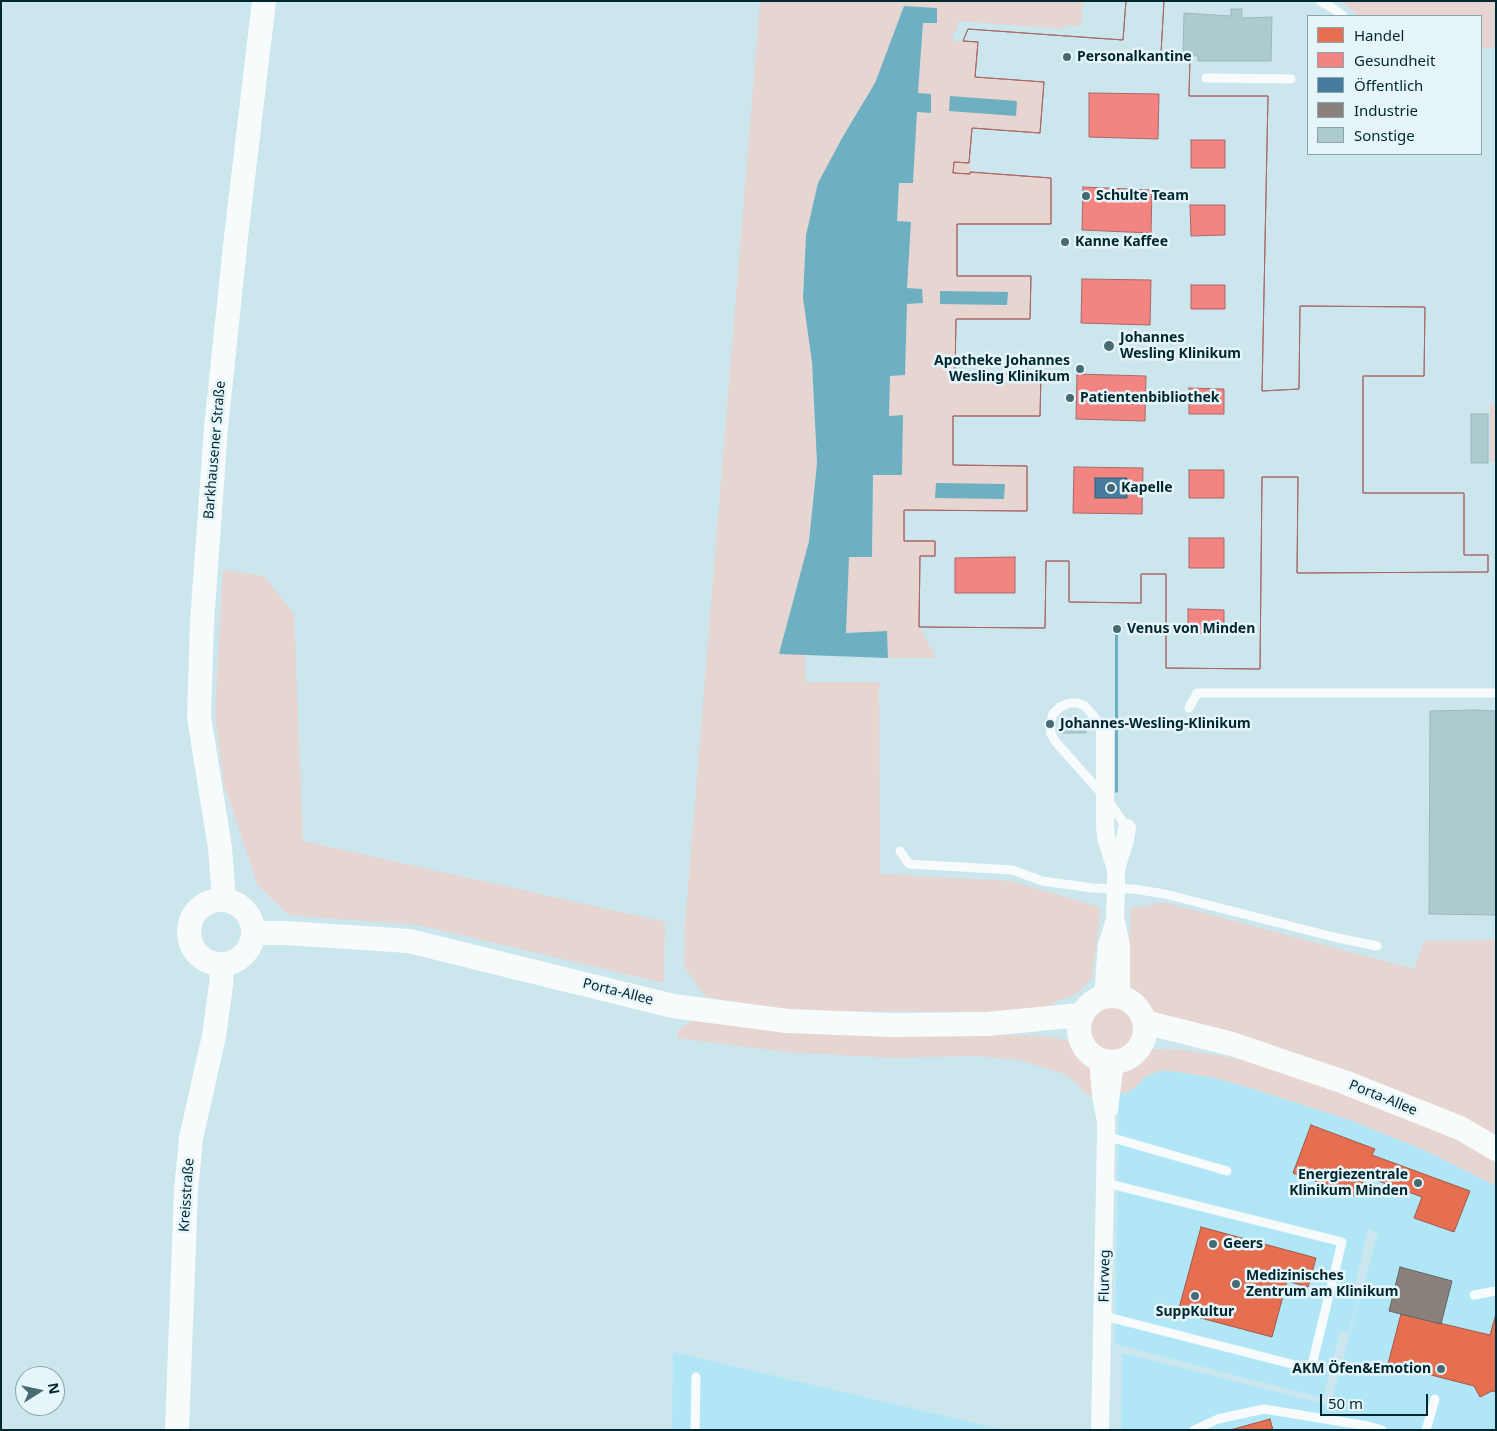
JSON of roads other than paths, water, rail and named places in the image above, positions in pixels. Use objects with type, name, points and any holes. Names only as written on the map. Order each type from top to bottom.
[{"type":"main road","name":"Barkhausener Straße","points":[[224,899],[220,848],[199,717],[202,622],[216,428],[264,1]]},
{"type":"main road","points":[[224,899],[234,902],[249,914],[253,923],[254,933],[251,944],[245,954],[236,961],[215,964],[205,960],[196,953],[190,944],[188,932],[190,922],[199,908],[213,900],[224,899]]},
{"type":"main road","name":"Porta-Allee","points":[[254,933],[286,933],[409,941],[673,1006],[787,1021],[891,1025],[987,1024],[1080,1026]]},
{"type":"main road","name":"Kreisstraße","points":[[177,1430],[186,1190],[191,1138],[214,1036],[222,964]]},
{"type":"main road","points":[[1112,997],[1136,1006],[1141,1013],[1143,1032],[1131,1055],[1106,1060],[1090,1053],[1083,1046],[1080,1026],[1086,1007],[1094,1000],[1112,997]]},
{"type":"main road","name":"Porta-Allee","points":[[1143,1032],[1163,1042],[1266,1056],[1344,1082],[1460,1128],[1496,1149]]},
{"type":"street","points":[[1105,732],[1106,838],[1116,869],[1116,917],[1108,944],[1112,997]]},
{"type":"street","points":[[1116,869],[1126,840],[1127,828]]},
{"type":"street","name":"Flurweg","points":[[1100,1430],[1106,1184],[1106,1129],[1101,1094],[1106,1060]]},
{"type":"lane","points":[[1320,1],[1343,15]]},
{"type":"lane","points":[[1206,78],[1291,79]]},
{"type":"lane","points":[[1189,708],[1197,694],[1496,693]]},
{"type":"lane","points":[[1105,732],[1085,706],[1078,703],[1070,703],[1060,707],[1053,714],[1050,724],[1051,734],[1055,741],[1105,796],[1127,828]]},
{"type":"lane","points":[[900,852],[909,864],[1012,870],[1043,880],[1092,888],[1133,889],[1165,894],[1338,938],[1377,946]]},
{"type":"lane","points":[[1106,1129],[1227,1171]]},
{"type":"lane","points":[[1104,1316],[1310,1369],[1342,1242],[1106,1184]]},
{"type":"lane","points":[[1474,1295],[1496,1291]]},
{"type":"lane","points":[[695,1430],[696,1377]]},
{"type":"lane","points":[[1426,1430],[1435,1399]]},
{"type":"lane","points":[[1194,1430],[1218,1419],[1264,1409],[1382,1430]]},
{"type":"place","name":"Personalkantine","points":[[1067,57]]},
{"type":"place","name":"Schulte Team","points":[[1086,196]]},
{"type":"place","name":"Kanne Kaffee","points":[[1065,242]]},
{"type":"place","name":"Johannes Wesling Klinikum","points":[[1109,346]]},
{"type":"place","name":"Apotheke Johannes Wesling Klinikum","points":[[1080,369]]},
{"type":"place","name":"Patientenbibliothek","points":[[1070,398]]},
{"type":"place","name":"Kapelle","points":[[1111,488]]},
{"type":"place","name":"Venus von Minden","points":[[1117,629]]},
{"type":"place","name":"Johannes-Wesling-Klinikum","points":[[1050,724]]},
{"type":"place","name":"Energiezentrale Klinikum Minden","points":[[1418,1183]]},
{"type":"place","name":"Geers","points":[[1213,1244]]},
{"type":"place","name":"Medizinisches Zentrum am Klinikum","points":[[1236,1284]]},
{"type":"place","name":"SuppKultur","points":[[1195,1296]]},
{"type":"place","name":"AKM Öfen&Emotion","points":[[1441,1369]]}]
